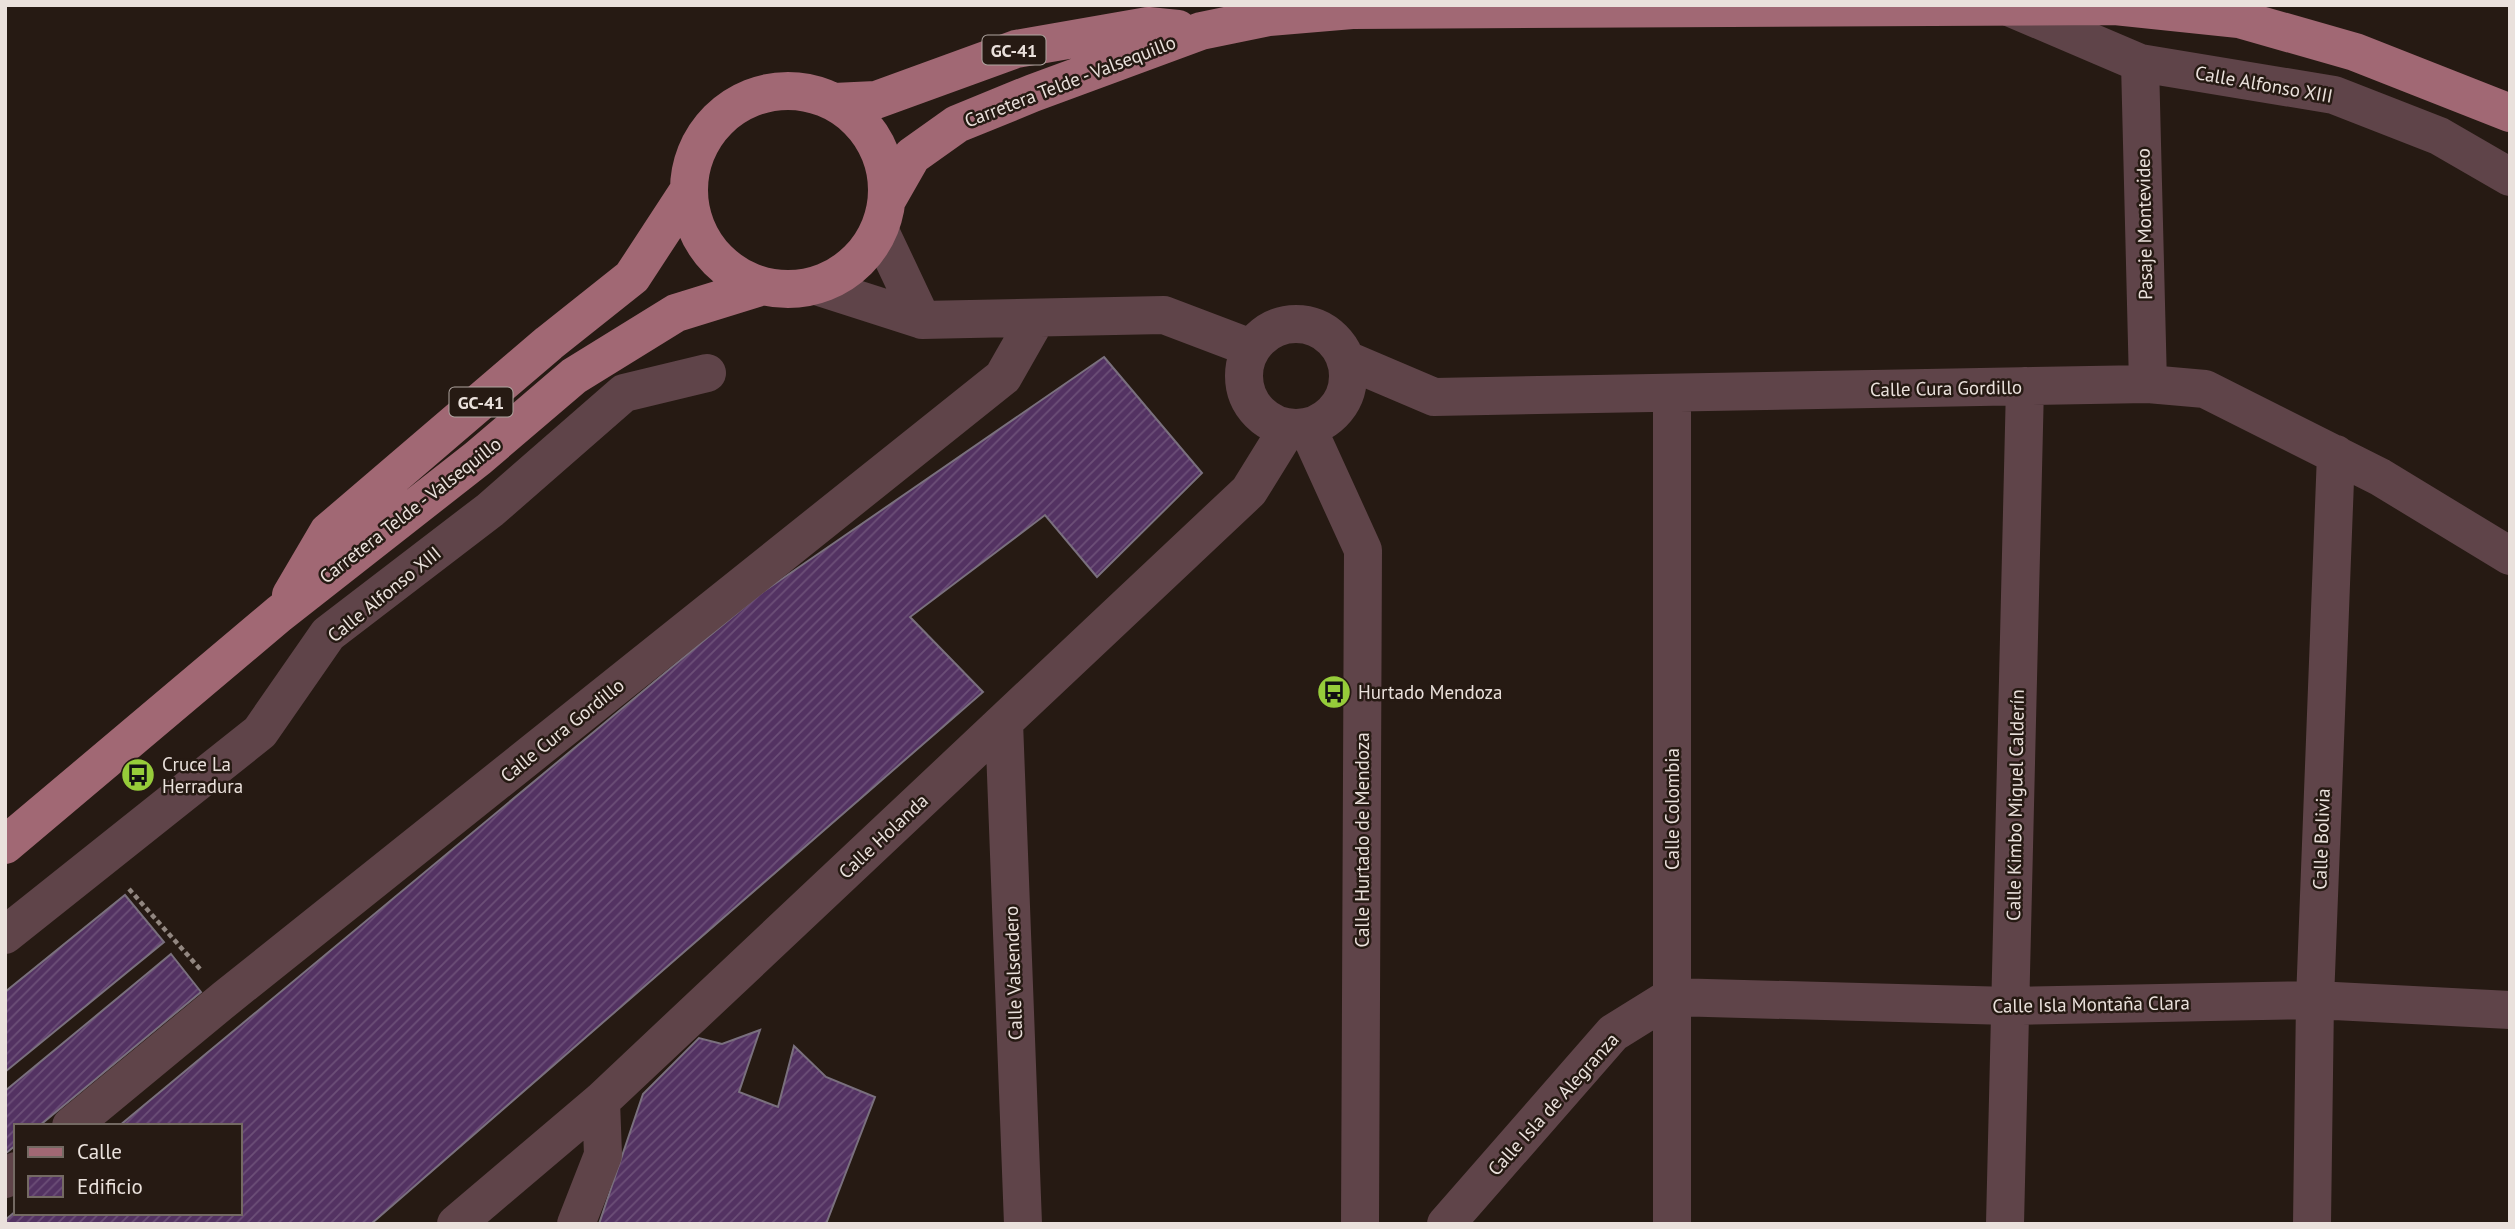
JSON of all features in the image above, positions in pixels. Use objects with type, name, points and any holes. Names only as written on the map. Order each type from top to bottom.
[{"type":"main road","name":"Carretera Telde - Valsequillo","points":[[884,214],[912,156],[957,124],[1201,31],[1269,16],[1352,10],[2115,6],[2239,19],[2355,52],[2510,113]]},
{"type":"main road","name":"Carretera Telde - Valsequillo","points":[[834,102],[876,100],[1016,49],[1148,26],[1201,31]]},
{"type":"main road","name":"GC-41","points":[[790,92],[802,92],[834,102],[864,126],[884,159],[884,214],[864,255],[842,274],[816,286],[788,290],[760,287],[723,267],[697,233],[687,193],[692,159],[709,128],[735,105],[767,93],[790,92]]},
{"type":"main road","name":"Carretera Telde - Valsequillo","points":[[279,614],[328,533],[549,343],[632,277],[687,193]]},
{"type":"main road","name":"Carretera Telde - Valsequillo","points":[[5,845],[279,614],[478,458],[574,376],[676,313],[760,287]]},
{"type":"street","name":"Calle Alfonso XIII","points":[[2011,8],[2140,63],[2334,95],[2439,136],[2510,177]]},
{"type":"street","name":"Pasaje Montevideo","points":[[2140,63],[2148,384]]},
{"type":"street","points":[[884,214],[922,320]]},
{"type":"street","points":[[816,286],[922,320],[1164,315],[1251,348]]},
{"type":"street","name":"Calle Cura Gordillo","points":[[73,1124],[226,998],[1003,377],[1036,319]]},
{"type":"street","points":[[1302,323],[1325,331],[1339,344],[1347,360],[1349,384],[1342,402],[1331,416],[1298,428],[1271,422],[1257,411],[1247,396],[1243,378],[1244,365],[1251,348],[1263,335],[1284,324],[1302,323]]},
{"type":"street","name":"Calle Cura Gordillo","points":[[1347,360],[1434,397],[2148,384],[2205,389],[2380,477],[2510,556]]},
{"type":"street","name":"Calle Alfonso XIII","points":[[5,935],[260,732],[328,634],[490,510],[624,393],[707,373]]},
{"type":"street","name":"Calle Kimbo Miguel Calderín","points":[[2005,1224],[2025,386]]},
{"type":"street","name":"Calle Colombia","points":[[1672,394],[1672,1224]]},
{"type":"street","name":"Calle Holanda","points":[[456,1224],[601,1101],[1249,491],[1298,428]]},
{"type":"street","name":"Calle Hurtado de Mendoza","points":[[1298,428],[1363,550],[1360,1224]]},
{"type":"street","name":"Calle Bolivia","points":[[2312,1224],[2315,1000],[2336,454]]},
{"type":"street","points":[[478,458],[490,510]]},
{"type":"street","name":"Calle Valsendero","points":[[1004,722],[1023,1224]]},
{"type":"street","name":"Calle Isla Montaña Clara","points":[[1671,997],[2010,1006],[2315,1000],[2510,1010]]},
{"type":"street","name":"Calle Isla de Alegranza","points":[[1446,1224],[1613,1033],[1671,997]]},
{"type":"street","points":[[576,1224],[603,1155],[601,1101]]},
{"type":"path","points":[[102,858],[226,998]]},
{"type":"building","points":[[1104,357],[1202,473],[1097,577],[1045,515],[910,617],[983,692],[371,1224],[5,1224],[5,1220],[14,1213],[14,1215],[242,1215],[242,1124],[121,1124],[760,594]]},
{"type":"building","points":[[125,895],[164,942],[5,1072],[5,992]]},
{"type":"building","points":[[171,954],[201,992],[41,1124],[14,1124],[14,1147],[5,1154],[5,1091]]},
{"type":"building","points":[[760,1030],[739,1092],[778,1107],[794,1046],[826,1077],[875,1097],[826,1224],[599,1224],[643,1094],[699,1038],[722,1044]]},
{"type":"place","name":"Hurtado Mendoza","points":[[1334,692]]},
{"type":"place","name":"Cruce La Herradura","points":[[138,775]]}]
